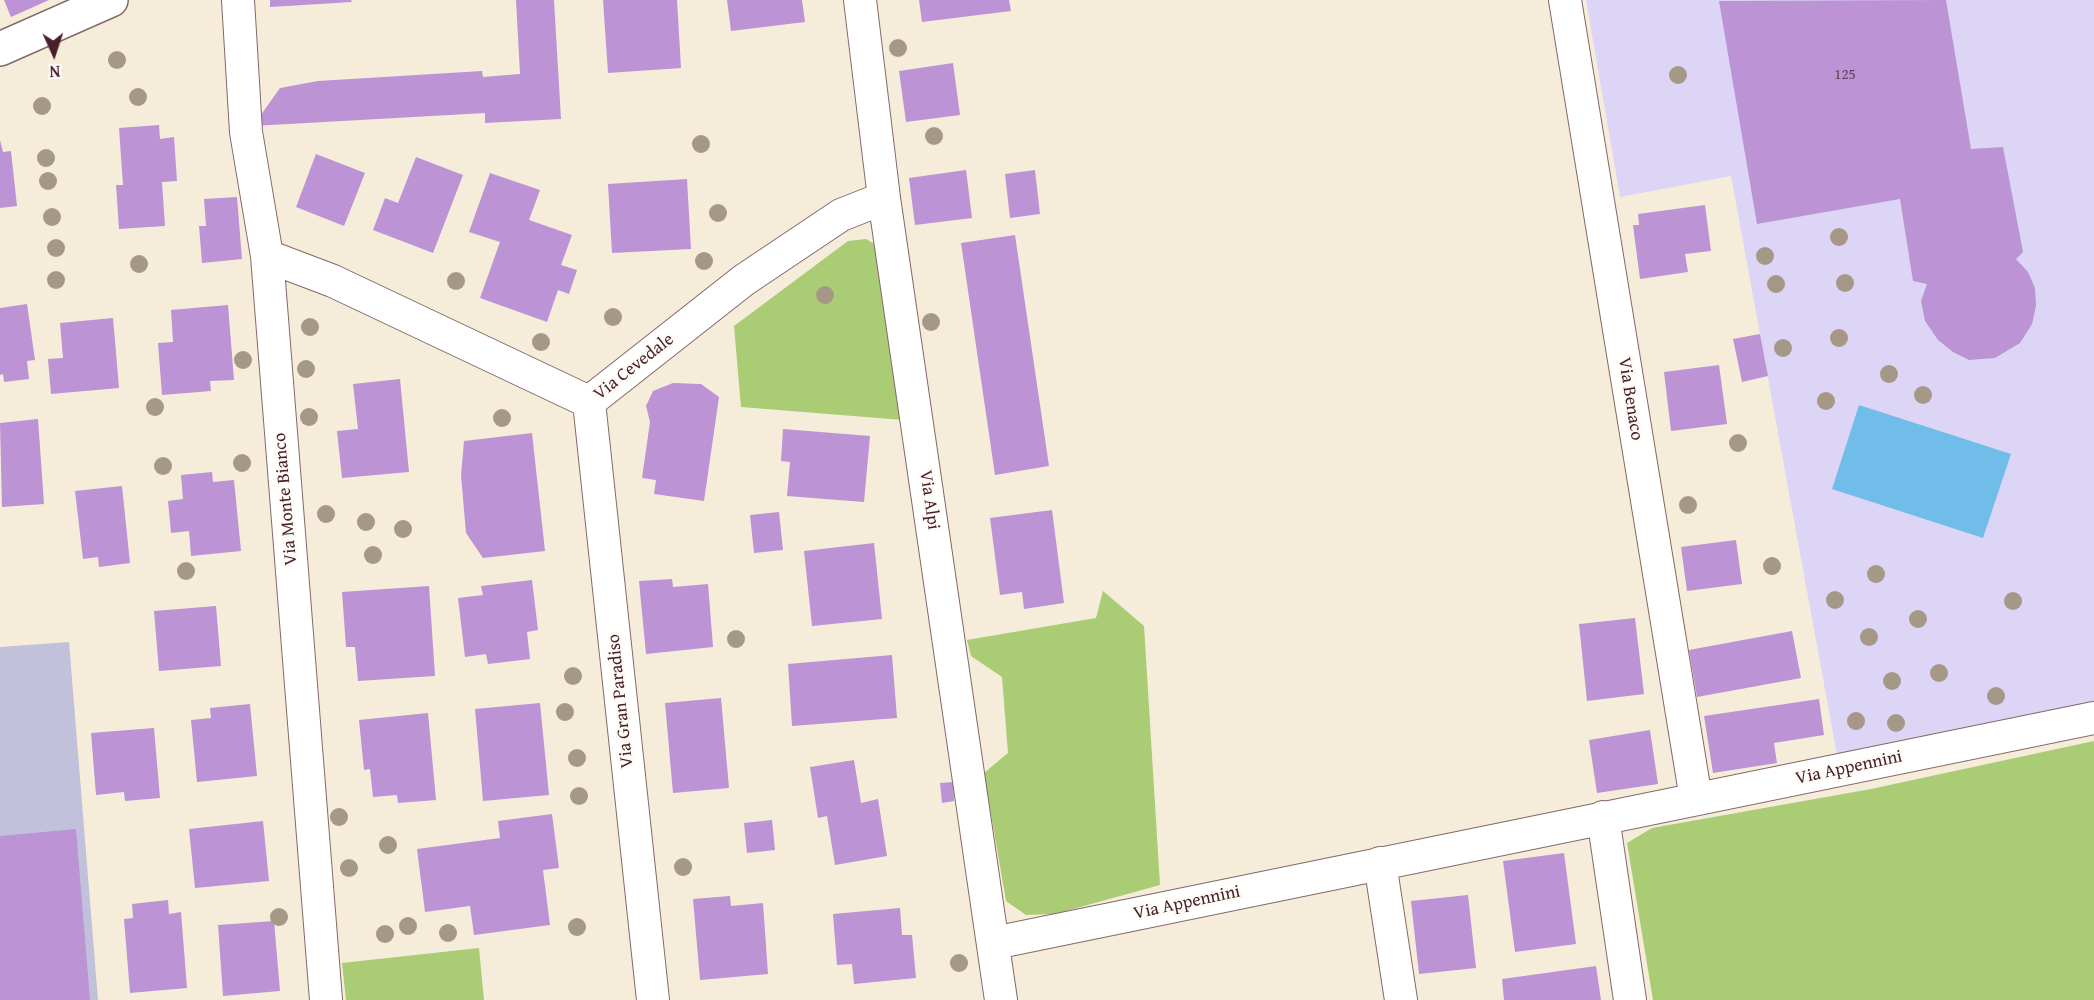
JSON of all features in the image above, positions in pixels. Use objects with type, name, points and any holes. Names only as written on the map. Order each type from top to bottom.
[{"type":"street","points":[[0,49],[111,0]]},
{"type":"street","name":"Via Monte Bianco","points":[[238,0],[246,132],[267,256],[326,1000]]},
{"type":"street","name":"Via Alpi","points":[[860,0],[884,198],[1001,1000]]},
{"type":"street","name":"Via Benaco","points":[[1565,0],[1696,799]]},
{"type":"street","name":"Via Cevedale","points":[[267,256],[333,280],[589,402],[744,280],[841,215],[884,198]]},
{"type":"street","name":"Via Gran Paradiso","points":[[589,402],[653,1000]]},
{"type":"street","name":"Via Appennini","points":[[994,943],[2094,718]]},
{"type":"street","points":[[1603,817],[1630,1000]]},
{"type":"street","points":[[1380,863],[1401,1000]]},
{"type":"shaded area","points":[[1586,0],[2094,0],[2094,703],[1837,755],[1731,176],[1620,197]]},
{"type":"shaded area","points":[[69,642],[98,1000],[0,1000],[0,647]]},
{"type":"green space","points":[[866,239],[878,246],[903,420],[741,407],[734,326],[848,241]]},
{"type":"green space","points":[[1103,591],[1144,626],[1160,885],[1055,914],[1026,915],[1006,901],[984,773],[1008,753],[1002,677],[971,656],[967,640],[1096,618]]},
{"type":"green space","points":[[2094,741],[2094,1000],[1653,1000],[1627,843],[1652,828],[1871,789]]},
{"type":"green space","points":[[479,948],[484,1000],[346,1000],[342,963]]},
{"type":"water","points":[[1859,405],[2011,454],[1983,538],[1832,489]]},
{"type":"building","points":[[4,0],[49,0],[11,17]]},
{"type":"building","points":[[270,0],[351,0],[352,2],[270,7]]},
{"type":"building","points":[[516,0],[554,0],[561,119],[485,123],[485,113],[253,126],[280,88],[318,81],[482,71],[483,77],[520,74]]},
{"type":"building","points":[[603,0],[677,0],[681,68],[608,73]]},
{"type":"building","points":[[727,0],[802,0],[805,22],[731,31]]},
{"type":"building","points":[[919,0],[1009,0],[1011,11],[922,22]]},
{"type":"building","points":[[1946,0],[1971,149],[2003,147],[2023,252],[2016,259],[2028,272],[2035,288],[2036,306],[2032,324],[2020,343],[1995,358],[1969,360],[1953,352],[1938,340],[1925,321],[1921,301],[1927,284],[1913,281],[1900,199],[1757,224],[1719,1]]},
{"type":"building","points":[[953,63],[960,115],[906,122],[899,71]]},
{"type":"building","points":[[159,125],[160,139],[174,137],[177,181],[162,182],[165,226],[119,229],[116,185],[123,185],[119,128]]},
{"type":"building","points":[[0,140],[3,152],[11,151],[17,206],[0,208]]},
{"type":"building","points":[[316,154],[365,173],[344,226],[296,207]]},
{"type":"building","points":[[416,157],[463,175],[433,253],[373,230],[385,198],[398,203]]},
{"type":"building","points":[[966,170],[972,218],[915,225],[909,178]]},
{"type":"building","points":[[1035,170],[1040,214],[1010,218],[1005,174]]},
{"type":"building","points":[[490,173],[540,190],[529,220],[572,235],[561,265],[577,270],[569,294],[558,290],[547,322],[480,298],[500,242],[469,232]]},
{"type":"building","points":[[687,179],[691,249],[612,253],[608,184]]},
{"type":"building","points":[[237,197],[242,259],[202,263],[199,226],[206,226],[204,199]]},
{"type":"building","points":[[1705,205],[1711,251],[1685,254],[1688,272],[1640,279],[1633,225],[1639,225],[1638,214]]},
{"type":"building","points":[[1015,235],[1049,466],[995,475],[961,243]]},
{"type":"building","points":[[27,304],[35,360],[27,361],[29,379],[4,382],[3,374],[0,375],[0,308]]},
{"type":"building","points":[[228,305],[234,380],[210,381],[211,391],[162,395],[158,343],[173,342],[171,310]]},
{"type":"building","points":[[113,318],[119,388],[51,394],[48,359],[63,358],[60,323]]},
{"type":"building","points":[[1760,334],[1768,376],[1742,382],[1733,339]]},
{"type":"building","points":[[1719,365],[1727,424],[1671,431],[1664,372]]},
{"type":"building","points":[[400,379],[409,472],[342,478],[337,431],[358,429],[353,384]]},
{"type":"building","points":[[673,383],[701,384],[719,397],[704,501],[654,494],[656,480],[642,478],[650,422],[646,406],[653,391]]},
{"type":"building","points":[[38,419],[44,504],[2,507],[0,423]]},
{"type":"building","points":[[783,429],[870,436],[864,502],[787,496],[790,462],[781,461]]},
{"type":"building","points":[[532,433],[545,551],[483,558],[466,533],[461,475],[464,441]]},
{"type":"building","points":[[212,472],[213,482],[234,480],[241,551],[191,556],[189,531],[171,533],[168,501],[183,499],[181,475]]},
{"type":"building","points":[[122,486],[130,563],[99,567],[98,557],[83,559],[75,491]]},
{"type":"building","points":[[1052,510],[1064,603],[1024,609],[1022,592],[1000,595],[990,518]]},
{"type":"building","points":[[779,512],[783,550],[754,553],[750,515]]},
{"type":"building","points":[[1736,540],[1742,584],[1687,591],[1681,547]]},
{"type":"building","points":[[874,543],[882,619],[812,626],[804,551]]},
{"type":"building","points":[[672,579],[673,587],[708,584],[713,647],[646,654],[639,581]]},
{"type":"building","points":[[532,580],[538,630],[527,632],[530,659],[488,664],[486,654],[465,657],[458,598],[483,595],[481,586]]},
{"type":"building","points":[[429,586],[435,676],[358,681],[355,647],[346,647],[342,592]]},
{"type":"building","points":[[216,606],[221,666],[159,671],[154,611]]},
{"type":"building","points":[[1635,618],[1644,694],[1587,701],[1579,624]]},
{"type":"building","points":[[1792,631],[1801,678],[1697,697],[1689,650]]},
{"type":"building","points":[[892,655],[897,718],[792,726],[788,664]]},
{"type":"building","points":[[721,698],[729,788],[673,793],[665,703]]},
{"type":"building","points":[[1819,699],[1824,735],[1774,743],[1777,763],[1713,773],[1704,716]]},
{"type":"building","points":[[540,703],[549,795],[483,801],[475,709]]},
{"type":"building","points":[[250,704],[257,776],[197,782],[191,720],[211,718],[210,708]]},
{"type":"building","points":[[428,713],[436,800],[398,803],[397,795],[373,797],[370,769],[364,770],[359,720]]},
{"type":"building","points":[[154,728],[160,798],[125,801],[124,792],[96,795],[91,733]]},
{"type":"building","points":[[1650,730],[1658,784],[1597,793],[1589,740]]},
{"type":"building","points":[[854,760],[861,803],[878,799],[887,856],[835,865],[827,816],[818,818],[810,767]]},
{"type":"building","points":[[953,782],[954,801],[942,803],[940,783]]},
{"type":"building","points":[[552,814],[559,868],[543,870],[550,925],[474,935],[470,906],[425,912],[417,849],[500,838],[498,821]]},
{"type":"building","points":[[772,820],[775,850],[747,853],[744,823]]},
{"type":"building","points":[[263,821],[269,881],[195,888],[189,829]]},
{"type":"building","points":[[76,829],[90,1000],[0,1000],[0,836]]},
{"type":"building","points":[[1564,853],[1576,944],[1515,952],[1503,861]]},
{"type":"building","points":[[1468,895],[1476,968],[1419,974],[1411,901]]},
{"type":"building","points":[[730,896],[731,906],[763,903],[768,974],[700,980],[693,899]]},
{"type":"building","points":[[168,900],[169,914],[181,912],[187,988],[130,993],[124,919],[133,918],[132,904]]},
{"type":"building","points":[[900,908],[902,935],[912,935],[916,978],[854,984],[852,964],[837,965],[833,914]]},
{"type":"building","points":[[274,921],[280,991],[223,996],[218,925]]},
{"type":"building","points":[[1596,966],[1601,1000],[1504,1000],[1502,979]]}]
